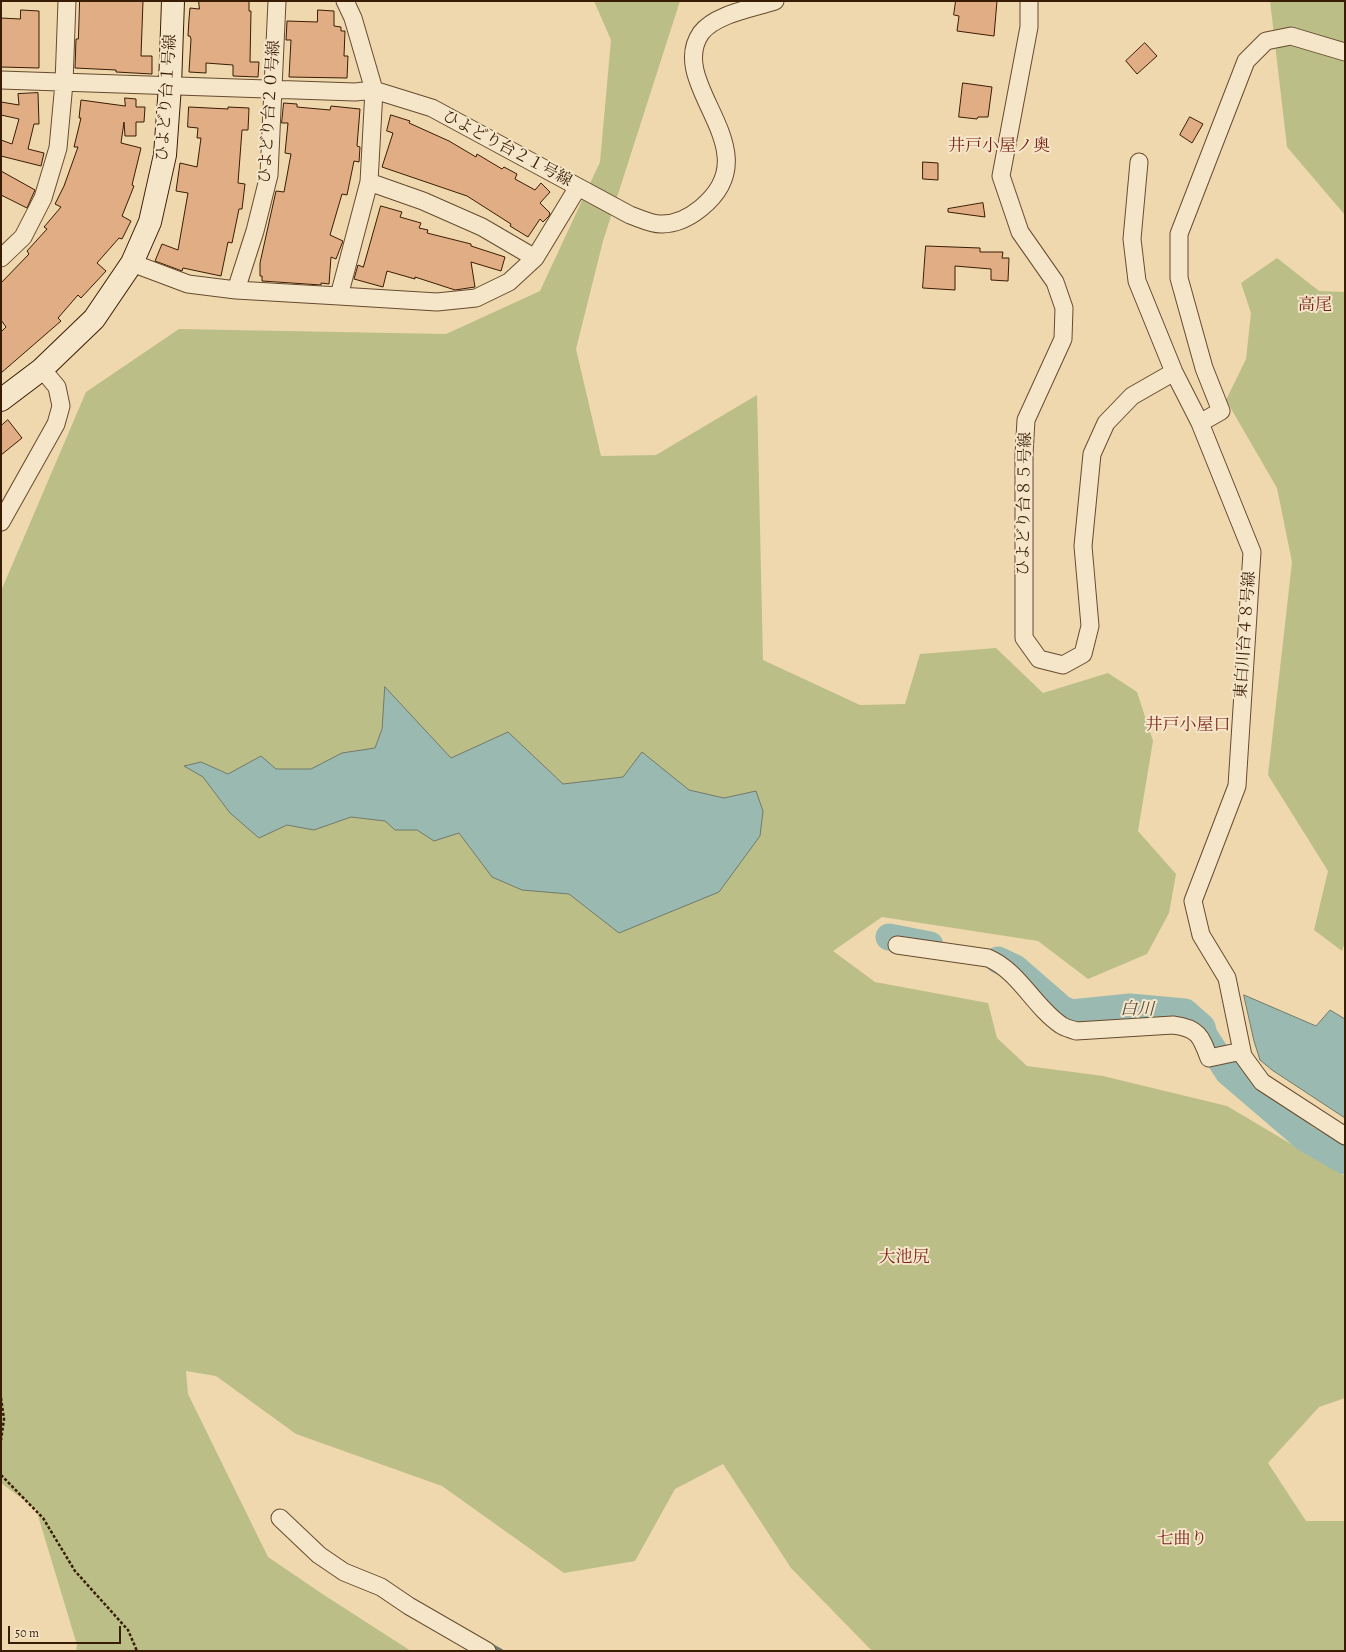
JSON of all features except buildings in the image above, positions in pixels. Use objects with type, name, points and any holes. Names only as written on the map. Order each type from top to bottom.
[{"type":"street","points":[[1,258],[23,237],[43,198],[58,148],[64,84],[67,1]]},
{"type":"street","name":"ひよどり台１号線","points":[[1,400],[42,369],[94,319],[132,263],[150,222],[165,155],[170,86],[173,1]]},
{"type":"street","name":"ひよどり台２０号線","points":[[236,290],[255,231],[269,175],[277,1]]},
{"type":"street","points":[[339,296],[369,182],[374,90],[353,18],[345,1]]},
{"type":"street","points":[[578,186],[630,215],[661,225],[690,217],[713,198],[725,171],[724,139],[695,75],[693,52],[702,33],[719,18],[776,1]]},
{"type":"street","name":"ひよどり台８５号線","points":[[1030,1],[1029,28],[1001,176],[1020,232],[1055,282],[1064,308],[1063,339],[1026,420],[1024,455],[1024,638],[1039,659],[1063,665],[1083,654],[1090,626],[1083,546],[1092,454],[1106,423],[1132,396],[1174,372]]},
{"type":"street","points":[[1200,423],[1221,411],[1204,368],[1179,278],[1179,234],[1246,61],[1266,41],[1291,36],[1345,52]]},
{"type":"street","name":"ひよどり台２１号線","points":[[1,80],[64,84],[273,88],[355,92],[374,90],[432,108],[578,186],[535,258],[509,282],[476,298],[437,302],[236,290],[188,284],[132,263]]},
{"type":"street","name":"東白川台４８号線","points":[[1139,162],[1132,239],[1137,281],[1174,372],[1200,423],[1252,552],[1237,786],[1194,902],[1201,935],[1227,978],[1243,1056],[1262,1082],[1345,1136]]},
{"type":"street","points":[[369,182],[423,201],[482,227],[535,258]]},
{"type":"street","points":[[1,522],[56,424],[61,406],[58,387],[42,369]]},
{"type":"street","points":[[898,945],[988,958],[996,961],[1007,969],[1061,1025],[1076,1031],[1173,1025],[1186,1026],[1202,1037],[1209,1058],[1242,1051]]},
{"type":"street","points":[[280,1518],[319,1555],[344,1572],[382,1587],[415,1610],[487,1651]]},
{"type":"path","points":[[1,1398],[4,1419],[1,1440]]},
{"type":"path","points":[[1,1475],[43,1518],[75,1571],[128,1630],[137,1651]]},
{"type":"green space","points":[[594,1],[680,1],[603,241],[576,349],[601,456],[656,455],[757,395],[763,660],[860,705],[905,704],[920,654],[996,648],[1043,693],[1108,673],[1137,692],[1153,741],[1138,831],[1176,874],[1169,913],[1147,954],[1088,979],[1038,941],[882,917],[833,951],[875,982],[988,1003],[997,1038],[1027,1066],[1103,1076],[1227,1106],[1345,1176],[1345,1398],[1319,1407],[1268,1463],[1306,1521],[1345,1521],[1345,1651],[872,1651],[791,1568],[723,1464],[675,1489],[635,1561],[564,1573],[442,1486],[296,1434],[216,1376],[186,1371],[188,1394],[268,1557],[411,1651],[76,1651],[77,1645],[36,1509],[1,1483],[1,591],[86,392],[179,329],[446,334],[540,291],[600,162],[611,40]]},
{"type":"green space","points":[[1270,1],[1345,1],[1345,215],[1287,147]]},
{"type":"green space","points":[[1277,258],[1319,291],[1345,292],[1345,942],[1342,951],[1314,930],[1328,871],[1268,775],[1292,562],[1277,488],[1226,400],[1246,359],[1251,313],[1241,283]]},
{"type":"water","points":[[385,687],[451,758],[508,732],[563,784],[623,777],[642,752],[689,790],[724,798],[756,791],[763,811],[760,836],[719,892],[619,933],[569,894],[522,890],[492,877],[459,833],[434,841],[417,830],[395,830],[385,821],[351,817],[314,830],[287,825],[259,838],[230,813],[203,777],[184,766],[201,762],[228,774],[261,756],[276,769],[311,769],[342,753],[375,748],[382,729]]},
{"type":"water","points":[[1244,995],[1316,1026],[1330,1010],[1345,1019],[1345,1118],[1272,1070],[1260,1060],[1254,1041]]},
{"type":"waterway","name":"白川","points":[[889,937],[930,945]]},
{"type":"waterway","name":"白川","points":[[998,960],[1015,968],[1061,1008],[1071,1013],[1130,1007],[1185,1012],[1202,1027],[1204,1035],[1228,1072],[1305,1138],[1345,1161]]},
{"type":"waterway","points":[[490,1645],[501,1651]]},
{"type":"district","name":"井戸小屋ノ奥","points":[[999,147]]},
{"type":"district","name":"高尾","points":[[1315,306]]},
{"type":"district","name":"井戸小屋口","points":[[1188,726]]},
{"type":"district","name":"大池尻","points":[[904,1258]]},
{"type":"district","name":"七曲り","points":[[1182,1540]]}]
